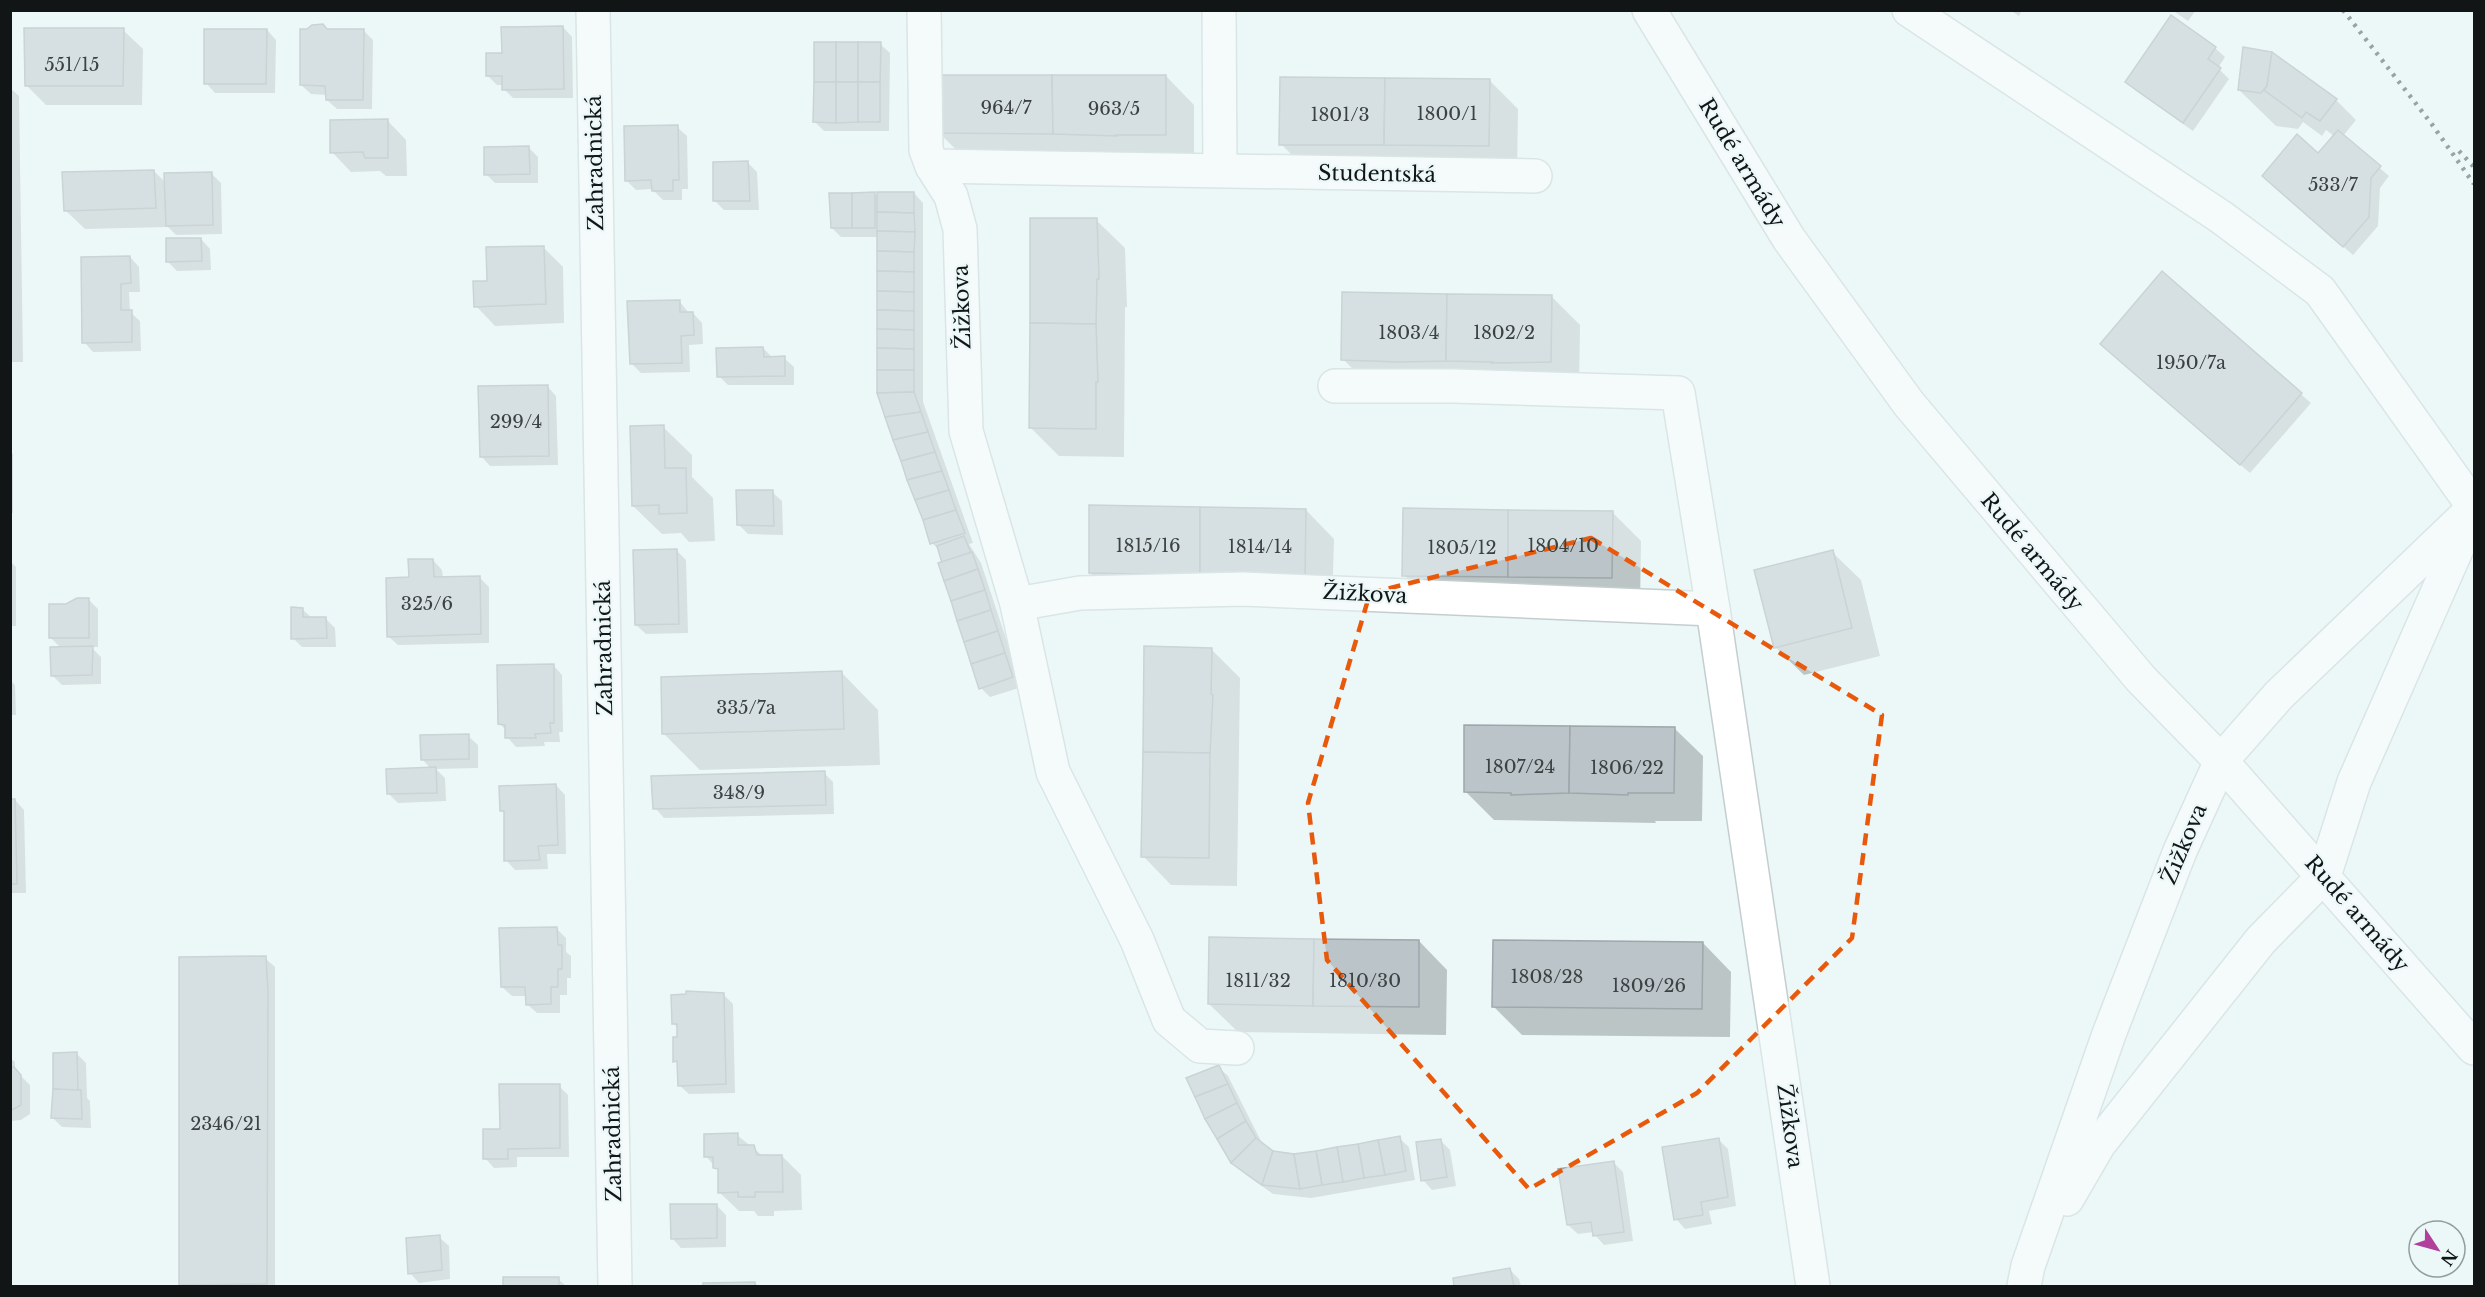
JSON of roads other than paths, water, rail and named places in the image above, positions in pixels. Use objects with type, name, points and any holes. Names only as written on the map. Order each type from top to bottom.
[{"type":"street","name":"Zahradnická","points":[[592,10],[615,1287]]},
{"type":"street","name":"Žižkova","points":[[924,10],[926,150],[932,166],[951,196],[960,229],[966,431],[1017,604],[1053,772],[1137,940],[1169,1020],[1200,1046],[1237,1048]]},
{"type":"street","points":[[1219,10],[1220,170]]},
{"type":"street","name":"Rudé armády","points":[[1648,10],[1789,239],[1909,404],[2133,670],[2221,761],[2475,1048]]},
{"type":"street","points":[[1909,10],[2221,217],[2320,291],[2475,508]]},
{"type":"street","name":"Studentská","points":[[932,166],[1535,176]]},
{"type":"street","name":"Žižkova","points":[[1335,386],[1454,386],[1678,393],[1713,609],[1814,1287]]},
{"type":"street","name":"Žižkova","points":[[2026,1276],[2109,1034],[2180,851],[2221,761],[2278,695],[2475,508]]},
{"type":"street","name":"Žižkova","points":[[2026,1276],[2099,1143],[2261,940],[2324,876],[2355,782],[2475,508]]},
{"type":"street","name":"Žižkova","points":[[1017,604],[1080,593],[1243,589],[1713,609]]},
{"type":"railway","points":[[2343,10],[2431,123],[2474,184]]},
{"type":"railway","points":[[2459,151],[2474,167]]}]
